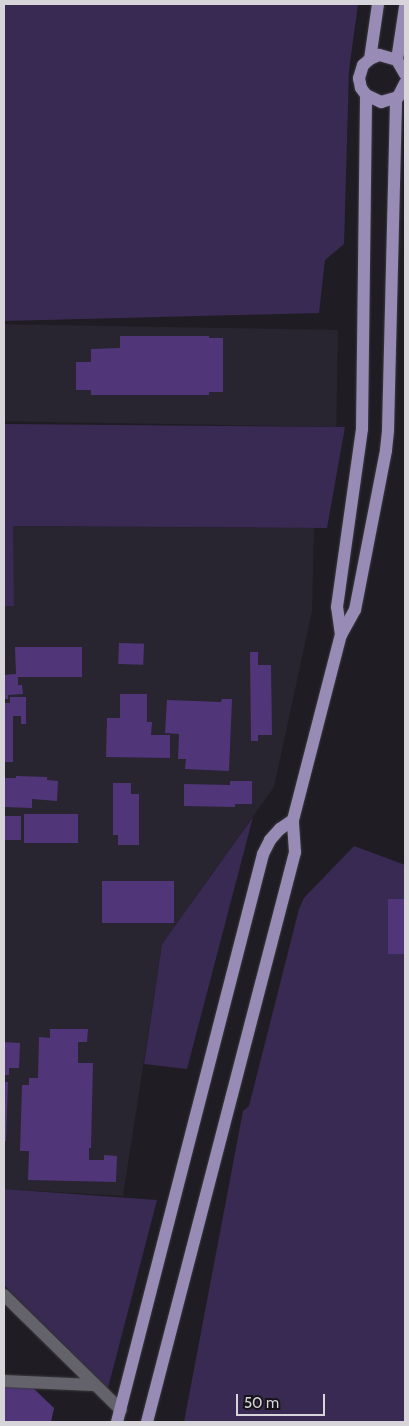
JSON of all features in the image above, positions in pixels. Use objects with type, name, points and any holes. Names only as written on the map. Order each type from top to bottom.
[{"type":"main road","points":[[378,4],[370,58],[361,69],[359,78],[361,88],[366,95],[380,102],[396,98]]},
{"type":"main road","points":[[405,8],[397,60],[405,74]]},
{"type":"main road","points":[[370,58],[384,55],[397,60]]},
{"type":"main road","points":[[147,1422],[295,852],[293,820],[341,635],[356,610],[388,430],[396,98],[405,84]]},
{"type":"main road","points":[[341,635],[337,607],[362,429],[366,95]]},
{"type":"main road","points":[[119,1416],[263,854],[275,834],[293,820]]},
{"type":"street","points":[[5,1297],[93,1385],[119,1416]]},
{"type":"street","points":[[4,1381],[93,1385]]},
{"type":"shaded area","points":[[4,4],[358,4],[349,70],[344,244],[325,260],[319,313],[4,321]]},
{"type":"shaded area","points":[[4,324],[338,330],[336,427],[4,421]]},
{"type":"shaded area","points":[[4,424],[345,427],[327,528],[13,526],[14,606],[4,606]]},
{"type":"shaded area","points":[[4,526],[314,528],[312,611],[274,787],[162,944],[123,1196],[4,1189]]},
{"type":"shaded area","points":[[253,817],[187,1069],[144,1064],[162,944]]},
{"type":"shaded area","points":[[354,846],[405,865],[405,1422],[184,1422],[243,1111],[249,1106],[299,909],[304,898]]},
{"type":"shaded area","points":[[4,1189],[157,1200],[108,1388],[4,1285]]},
{"type":"building","points":[[120,336],[209,336],[209,338],[223,338],[223,392],[209,392],[209,395],[91,395],[91,390],[76,390],[76,362],[91,362],[91,349],[120,348]]},
{"type":"building","points":[[119,643],[144,644],[143,665],[118,664]]},
{"type":"building","points":[[15,647],[82,647],[82,677],[18,677],[18,685],[22,685],[23,694],[8,695],[8,699],[4,699],[4,675],[16,674]]},
{"type":"building","points":[[250,652],[258,652],[258,665],[271,665],[272,735],[258,735],[258,741],[251,741]]},
{"type":"building","points":[[120,694],[147,694],[147,722],[152,722],[151,735],[170,735],[170,758],[106,757],[107,718],[120,718]]},
{"type":"building","points":[[10,697],[26,697],[26,724],[21,724],[21,716],[13,716],[13,762],[4,762],[4,703],[10,703]]},
{"type":"building","points":[[222,699],[232,699],[229,771],[185,769],[186,759],[178,759],[179,734],[165,733],[167,700],[221,702]]},
{"type":"building","points":[[16,776],[47,777],[47,780],[58,781],[57,801],[32,799],[32,808],[4,807],[4,778],[16,778]]},
{"type":"building","points":[[230,781],[252,781],[252,804],[235,804],[235,807],[184,806],[184,784],[230,785]]},
{"type":"building","points":[[113,783],[131,783],[131,794],[139,794],[139,845],[118,845],[118,835],[113,835]]},
{"type":"building","points":[[24,814],[78,814],[78,843],[24,843]]},
{"type":"building","points":[[4,816],[21,816],[21,840],[4,840]]},
{"type":"building","points":[[102,881],[174,881],[174,923],[102,923]]},
{"type":"building","points":[[388,899],[405,899],[405,954],[388,954]]},
{"type":"building","points":[[50,1029],[88,1029],[87,1042],[78,1042],[78,1063],[93,1063],[91,1148],[89,1148],[89,1160],[104,1160],[104,1155],[117,1156],[116,1182],[28,1180],[29,1151],[20,1151],[22,1085],[29,1085],[29,1078],[38,1078],[39,1037],[50,1038]]},
{"type":"building","points":[[4,1042],[20,1043],[19,1068],[9,1068],[9,1075],[4,1075]]},
{"type":"building","points":[[4,1082],[8,1082],[6,1141],[4,1141]]},
{"type":"building","points":[[4,1386],[33,1388],[54,1408],[51,1422],[4,1422]]}]
